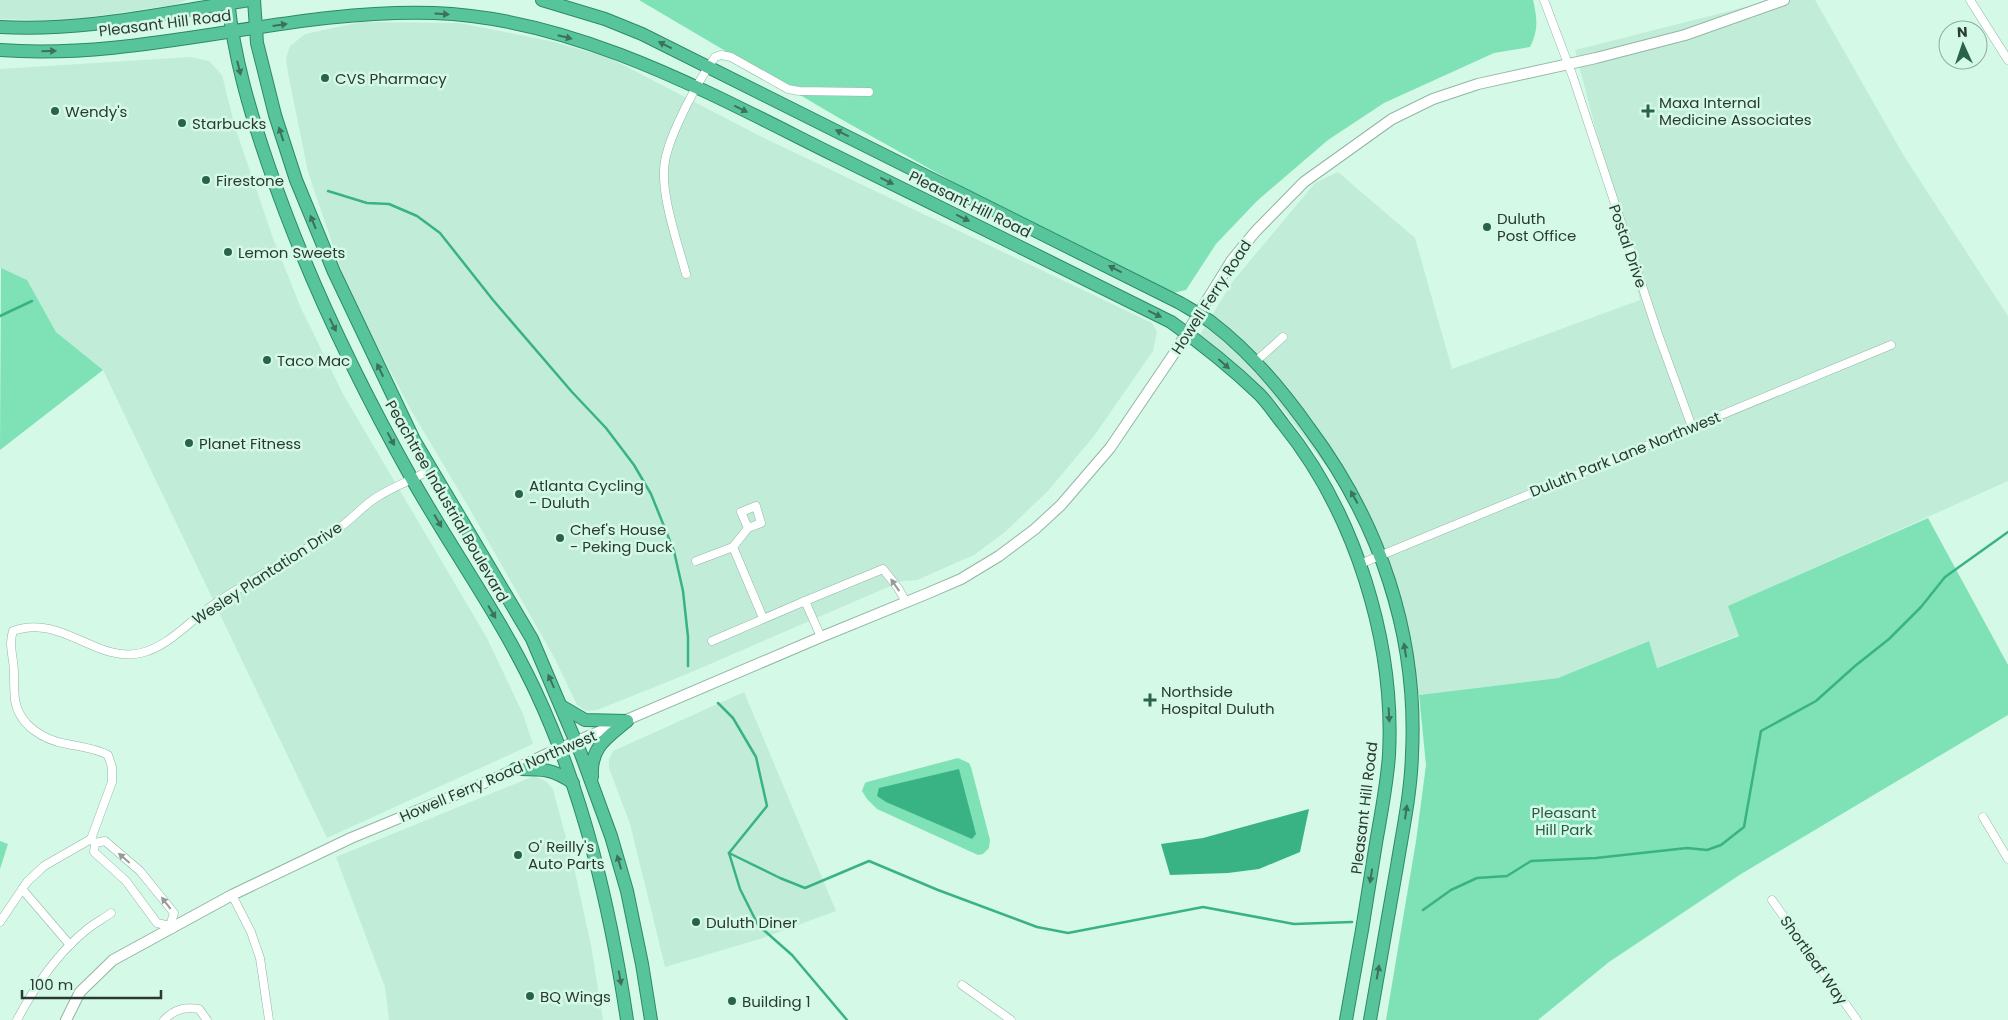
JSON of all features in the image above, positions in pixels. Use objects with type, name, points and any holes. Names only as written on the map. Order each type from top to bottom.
[{"type":"highway","name":"Pleasant Hill Road","points":[[0,27],[47,28],[93,25],[250,0]]},
{"type":"highway","name":"Peachtree Industrial Boulevard","points":[[254,0],[257,42],[275,115],[296,180],[342,289],[414,440],[532,639],[593,784],[627,891],[651,1020]]},
{"type":"highway","name":"Pleasant Hill Road","points":[[542,0],[605,19],[642,34],[1158,291],[1211,322],[1255,362],[1293,406],[1333,460],[1359,505],[1381,555],[1402,632],[1410,682],[1413,742],[1411,776],[1370,1020]]},
{"type":"highway","name":"Peachtree Industrial Boulevard","points":[[228,2],[236,56],[253,119],[298,246],[346,352],[412,480],[509,642],[535,690],[560,749],[584,817],[608,914],[627,1020]]},
{"type":"highway","name":"Pleasant Hill Road","points":[[0,50],[50,52],[98,49],[332,17],[433,13],[484,18],[591,43],[697,88],[1163,318],[1186,333],[1260,395],[1316,468],[1360,564],[1372,605],[1383,656],[1390,732],[1386,782],[1346,1020]]},
{"type":"highway","points":[[561,706],[585,720],[627,721]]},
{"type":"highway","points":[[593,784],[591,765],[595,753],[600,744],[627,721]]},
{"type":"highway","points":[[515,769],[542,768],[561,775],[572,783]]},
{"type":"street","name":"Postal Drive","points":[[1544,0],[1568,64],[1658,334],[1692,427]]},
{"type":"street","name":"Howell Ferry Road","points":[[961,579],[999,556],[1028,534],[1073,492],[1110,448],[1232,260],[1283,202],[1304,182],[1392,119],[1433,99],[1478,84],[1685,35],[1784,0]]},
{"type":"street","points":[[1970,0],[2008,60]]},
{"type":"street","points":[[686,274],[666,194],[664,162],[687,106],[708,67],[715,58],[721,55],[731,57],[788,89],[799,91],[869,92]]},
{"type":"street","points":[[1255,362],[1283,337]]},
{"type":"street","name":"Duluth Park Lane Northwest","points":[[1360,564],[1891,345]]},
{"type":"street","points":[[412,480],[432,470]]},
{"type":"street","name":"Wesley Plantation Drive","points":[[93,841],[112,782],[112,767],[108,755],[85,746],[47,740],[23,718],[15,701],[14,670],[10,640],[13,631],[24,627],[56,629],[96,647],[116,653],[138,654],[158,648],[214,604],[338,529],[376,498],[412,480]]},
{"type":"street","points":[[696,561],[733,547],[748,528]]},
{"type":"street","points":[[733,547],[764,618]]},
{"type":"street","points":[[712,641],[883,569],[906,602]]},
{"type":"street","name":"Howell Ferry Road Northwest","points":[[66,1020],[80,992],[114,960],[232,895],[352,838],[961,579]]},
{"type":"street","points":[[805,601],[821,637]]},
{"type":"street","points":[[1983,817],[2008,859]]},
{"type":"street","points":[[0,922],[22,889],[44,866],[93,841],[105,841],[140,871],[174,913],[171,927],[157,923],[126,881],[94,852],[93,841]]},
{"type":"street","points":[[137,894],[150,883]]},
{"type":"street","points":[[22,889],[70,945]]},
{"type":"street","points":[[232,895],[251,932],[260,958],[269,1020]]},
{"type":"street","name":"Shortleaf Way","points":[[1772,900],[1857,1020]]},
{"type":"street","points":[[17,1020],[27,1000],[59,957],[86,930],[111,913]]},
{"type":"street","points":[[962,985],[1011,1020]]},
{"type":"street","points":[[164,1020],[171,1013],[184,1007],[199,1009],[207,1020]]},
{"type":"shaded area","points":[[0,0],[187,0],[174,5],[65,21],[0,19]]},
{"type":"shaded area","points":[[1773,0],[1815,0],[1904,156],[2008,316],[2008,481],[1729,606],[1739,635],[1656,668],[1648,641],[1558,678],[1419,695],[1399,642],[1373,551],[1333,475],[1277,402],[1199,336],[1233,281],[1315,183],[1338,172],[1415,238],[1452,369],[1640,300],[1575,50]]},
{"type":"shaded area","points":[[361,22],[460,23],[550,41],[608,57],[758,135],[1152,323],[1157,332],[1153,351],[1094,436],[1048,491],[1004,533],[974,555],[917,580],[902,581],[680,677],[597,710],[586,711],[577,705],[555,659],[412,412],[349,293],[308,172],[288,73],[286,58],[290,46],[305,34]]},
{"type":"shaded area","points":[[190,57],[209,61],[222,75],[236,130],[274,241],[301,308],[343,394],[487,638],[523,714],[533,744],[327,838],[103,370],[56,332],[27,280],[0,268],[0,69]]},
{"type":"shaded area","points":[[744,692],[836,911],[760,939],[665,967],[630,824],[609,768],[609,760],[613,751]]},
{"type":"shaded area","points":[[959,769],[976,834],[972,839],[886,802],[877,796],[879,788]]},
{"type":"shaded area","points":[[534,776],[546,781],[553,789],[575,872],[591,945],[603,1020],[389,1020],[385,987],[336,857]]},
{"type":"shaded area","points":[[1309,809],[1300,852],[1259,869],[1228,873],[1170,875],[1161,844],[1203,838]]},
{"type":"green space","points":[[639,0],[1533,0],[1536,24],[1535,35],[1530,47],[1494,53],[1384,103],[1328,140],[1257,201],[1216,244],[1186,290],[1173,293],[998,207],[839,118]]},
{"type":"green space","points":[[1,268],[27,280],[56,332],[103,370],[0,450]]},
{"type":"green space","name":"Pleasant Hill Park","points":[[1928,518],[2008,665],[2008,715],[1741,874],[1609,962],[1538,1020],[1386,1020],[1416,841],[1426,765],[1419,695],[1558,678],[1649,641],[1657,668],[1739,636],[1728,606]]},
{"type":"green space","points":[[958,758],[969,763],[971,767],[990,840],[989,848],[983,854],[978,855],[877,809],[862,791],[867,782]]},
{"type":"green space","points":[[0,841],[8,844],[0,869]]},
{"type":"waterway","points":[[328,191],[367,203],[389,204],[417,216],[440,233],[493,300],[572,392],[606,428],[634,465],[651,494],[674,551],[683,591],[688,637],[688,666]]},
{"type":"waterway","points":[[0,316],[32,301]]},
{"type":"waterway","points":[[1423,910],[1451,890],[1477,878],[1507,876],[1531,861],[1596,858],[1687,848],[1707,850],[1721,845],[1744,827],[1761,731],[1816,701],[1889,639],[1921,607],[1945,577],[2008,532]]},
{"type":"waterway","points":[[718,703],[733,718],[756,757],[767,806],[729,853]]},
{"type":"waterway","points":[[729,853],[805,888],[869,861],[938,890],[1037,927],[1068,933],[1203,907],[1294,924],[1352,922]]},
{"type":"waterway","points":[[729,853],[740,889],[758,925],[792,955],[847,1020]]},
{"type":"place","name":"CVS Pharmacy","points":[[325,78]]},
{"type":"place","name":"Wendy's","points":[[55,111]]},
{"type":"place","name":"Maxa Internal Medicine Associates","points":[[1648,111]]},
{"type":"place","name":"Starbucks","points":[[182,123]]},
{"type":"place","name":"Firestone","points":[[206,180]]},
{"type":"place","name":"Duluth Post Office","points":[[1487,227]]},
{"type":"place","name":"Lemon Sweets","points":[[228,252]]},
{"type":"place","name":"Taco Mac","points":[[267,360]]},
{"type":"place","name":"Planet Fitness","points":[[189,443]]},
{"type":"place","name":"Atlanta Cycling - Duluth","points":[[519,494]]},
{"type":"place","name":"Chef's House - Peking Duck","points":[[560,538]]},
{"type":"place","name":"Northside Hospital Duluth","points":[[1150,700]]},
{"type":"place","name":"O' Reilly's Auto Parts","points":[[518,855]]},
{"type":"place","name":"Duluth Diner","points":[[696,922]]},
{"type":"place","name":"BQ Wings","points":[[530,996]]},
{"type":"place","name":"Building 1","points":[[732,1001]]}]
